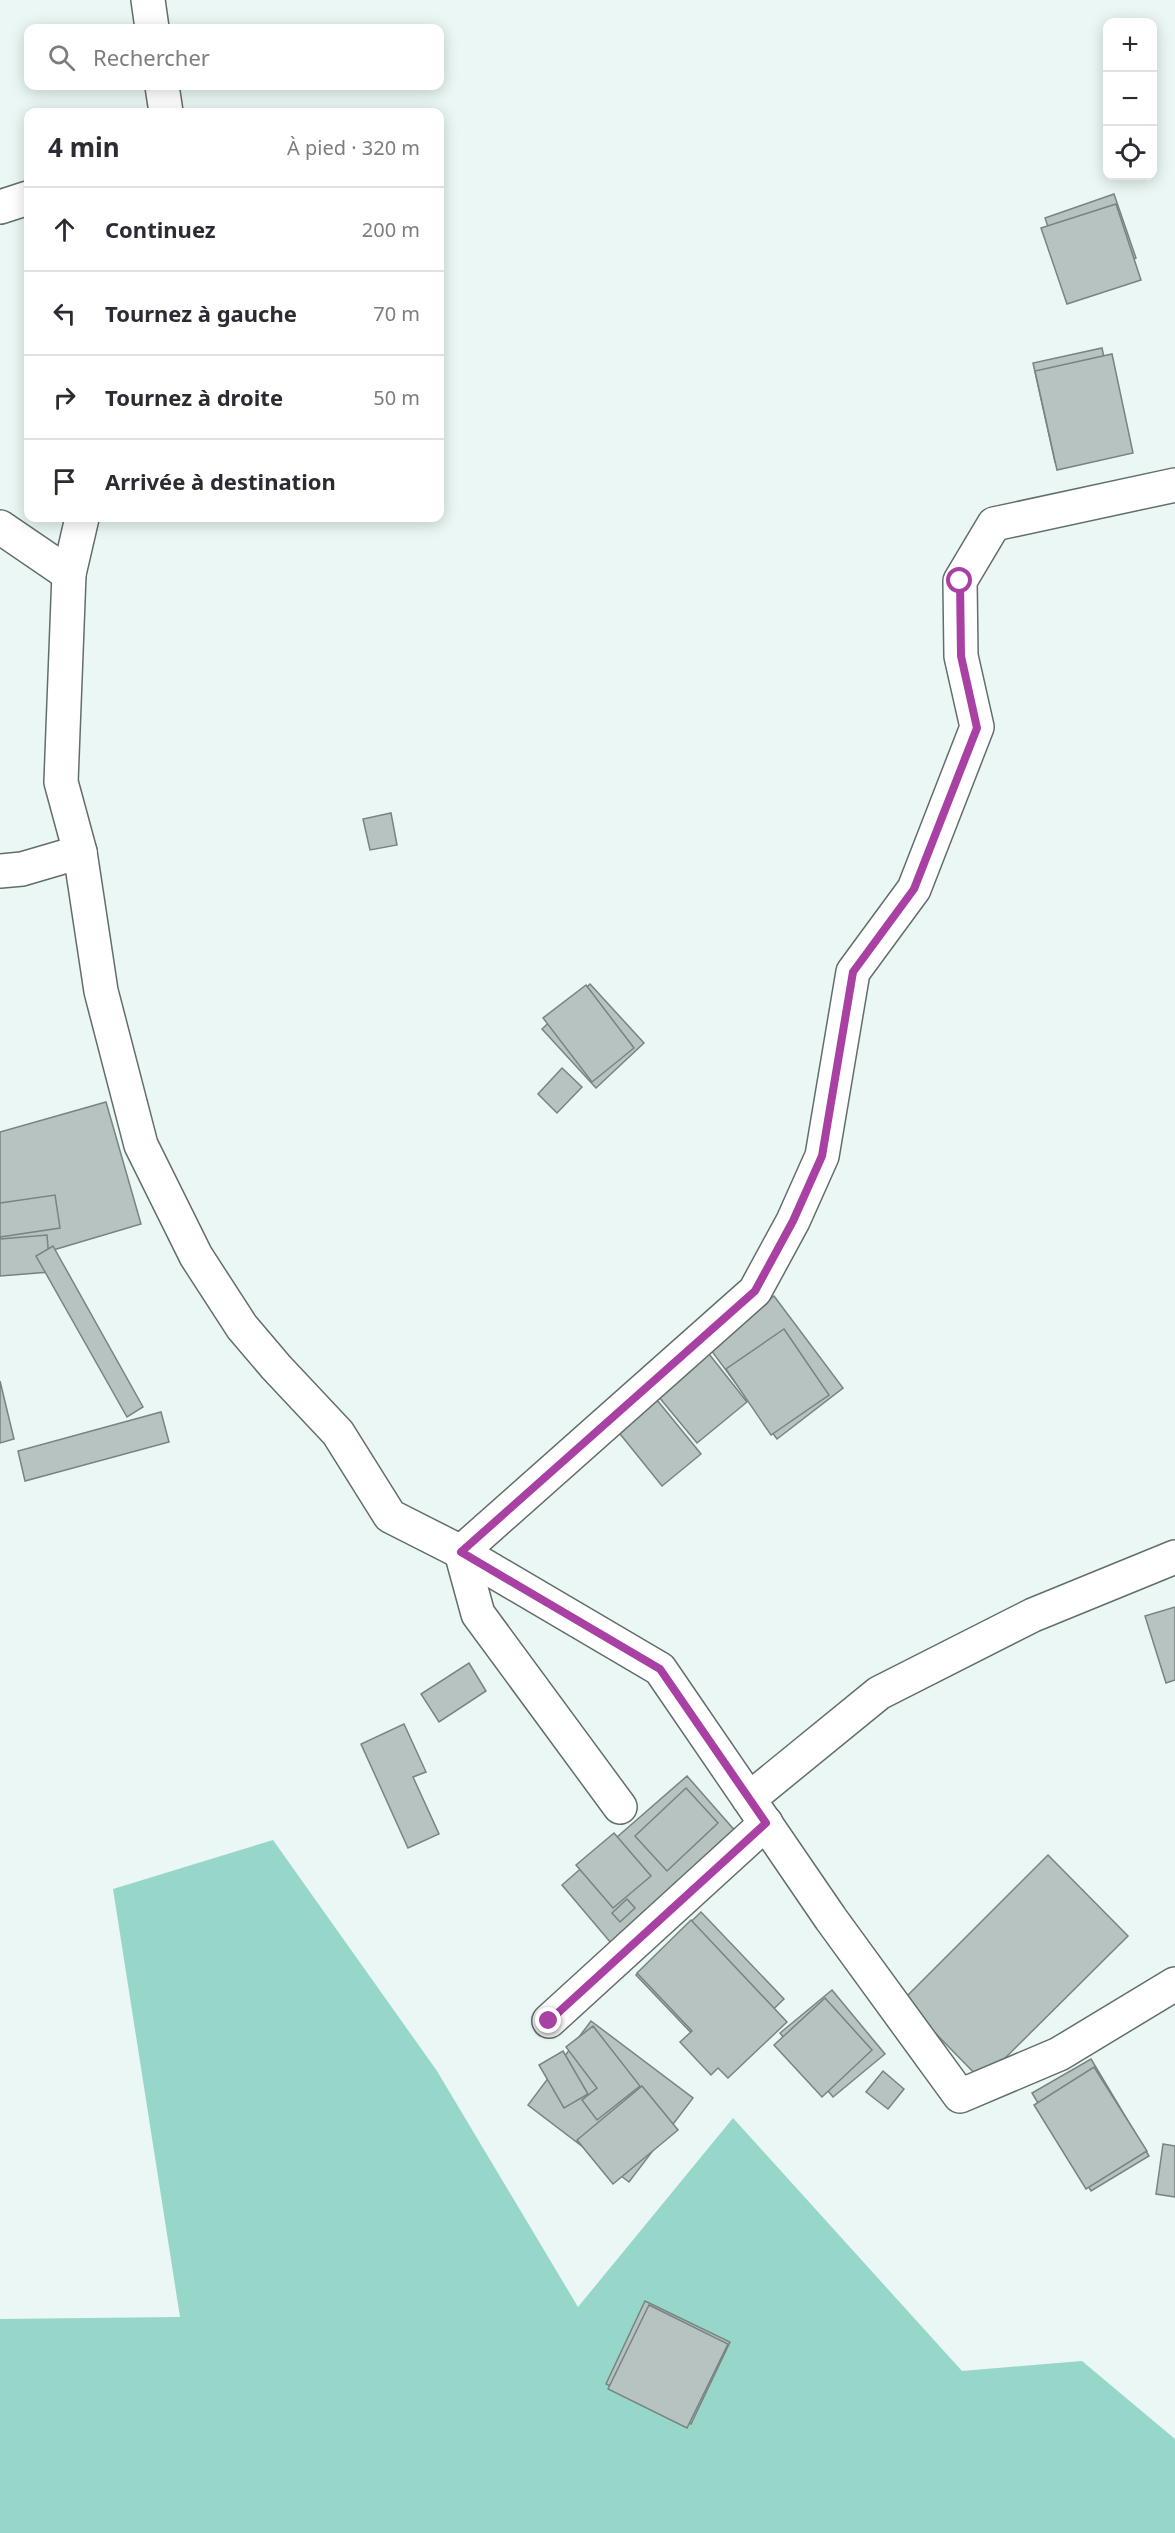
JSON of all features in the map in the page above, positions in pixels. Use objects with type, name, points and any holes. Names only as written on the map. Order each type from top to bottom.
[{"type":"street","points":[[148,0],[151,24]]},
{"type":"street","points":[[163,90],[165,108]]},
{"type":"street","points":[[0,207],[24,199]]},
{"type":"street","points":[[461,1552],[755,1291],[793,1221],[822,1156],[853,972],[914,889],[977,728],[961,656],[960,581],[994,524],[1175,485]]},
{"type":"street","points":[[0,525],[24,517]]},
{"type":"street","points":[[81,522],[69,574],[62,782],[80,852],[101,991],[141,1145],[196,1256],[242,1327],[338,1433],[390,1516],[461,1552],[660,1669],[831,1919],[960,2096],[1059,2054],[1175,1984]]},
{"type":"street","points":[[0,525],[69,574]]},
{"type":"street","points":[[0,871],[22,869],[80,852]]},
{"type":"street","points":[[461,1552],[478,1614],[620,1807]]},
{"type":"street","points":[[549,2021],[757,1811],[879,1693],[1033,1616],[1175,1557]]},
{"type":"green space","points":[[273,1840],[437,2071],[578,2307],[733,2118],[962,2371],[1082,2361],[1175,2439],[1175,2533],[0,2533],[0,2319],[180,2317],[113,1889]]},
{"type":"building","points":[[1114,194],[1136,258],[1067,282],[1045,218]]},
{"type":"building","points":[[1116,204],[1141,280],[1067,304],[1041,228]]},
{"type":"building","points":[[1102,348],[1123,446],[1055,462],[1033,363]]},
{"type":"building","points":[[1112,354],[1133,453],[1057,470],[1035,371]]},
{"type":"building","points":[[391,813],[397,845],[370,850],[363,819]]},
{"type":"building","points":[[590,984],[644,1043],[596,1088],[542,1029]]},
{"type":"building","points":[[586,985],[634,1048],[592,1082],[543,1018]]},
{"type":"building","points":[[562,1068],[582,1087],[557,1113],[538,1094]]},
{"type":"building","points":[[106,1102],[141,1224],[6,1264],[0,1243],[0,1132]]},
{"type":"building","points":[[55,1195],[60,1228],[0,1237],[0,1203]]},
{"type":"building","points":[[47,1235],[50,1272],[0,1276],[0,1239]]},
{"type":"building","points":[[53,1246],[143,1407],[127,1417],[36,1256]]},
{"type":"building","points":[[774,1296],[843,1388],[777,1439],[708,1346]]},
{"type":"building","points":[[784,1329],[829,1395],[771,1435],[726,1369]]},
{"type":"building","points":[[705,1349],[747,1402],[697,1443],[654,1391]]},
{"type":"building","points":[[639,1378],[701,1454],[662,1486],[600,1409]]},
{"type":"building","points":[[0,1381],[14,1439],[0,1443]]},
{"type":"building","points":[[161,1412],[169,1442],[25,1481],[18,1451]]},
{"type":"building","points":[[1175,1607],[1175,1680],[1166,1683],[1145,1616]]},
{"type":"building","points":[[469,1663],[486,1691],[439,1722],[421,1694]]},
{"type":"building","points":[[404,1724],[426,1772],[413,1777],[439,1834],[408,1848],[361,1744]]},
{"type":"building","points":[[687,1776],[737,1833],[611,1943],[562,1885]]},
{"type":"building","points":[[686,1788],[718,1823],[667,1871],[635,1836]]},
{"type":"building","points":[[614,1833],[651,1876],[613,1908],[576,1865]]},
{"type":"building","points":[[1048,1855],[1128,1936],[982,2081],[903,2000]]},
{"type":"building","points":[[627,1899],[635,1908],[620,1922],[612,1913]]},
{"type":"building","points":[[701,1912],[784,1999],[719,2062],[636,1975]]},
{"type":"building","points":[[691,1920],[787,2022],[728,2078],[718,2068],[711,2075],[680,2042],[692,2031],[637,1973]]},
{"type":"building","points":[[832,1990],[885,2054],[833,2097],[780,2033]]},
{"type":"building","points":[[825,1998],[872,2050],[822,2097],[774,2045]]},
{"type":"building","points":[[591,2021],[693,2098],[629,2182],[528,2105]]},
{"type":"building","points":[[593,2026],[640,2086],[597,2120],[582,2100],[597,2088],[566,2047]]},
{"type":"building","points":[[563,2051],[588,2094],[564,2108],[539,2065]]},
{"type":"building","points":[[1091,2059],[1149,2156],[1091,2191],[1032,2093]]},
{"type":"building","points":[[1094,2067],[1147,2151],[1086,2189],[1034,2105]]},
{"type":"building","points":[[883,2071],[904,2089],[888,2109],[866,2092]]},
{"type":"building","points":[[642,2086],[678,2130],[613,2184],[577,2140]]},
{"type":"building","points":[[1163,2144],[1175,2146],[1175,2197],[1156,2194]]},
{"type":"building","points":[[645,2301],[730,2342],[691,2424],[606,2384]]},
{"type":"building","points":[[649,2305],[728,2344],[687,2428],[608,2389]]},
{"type":"route","points":[[549,2021],[766,1823],[660,1669],[461,1552],[755,1291],[793,1221],[822,1156],[853,972],[914,889],[977,728],[961,656],[960,581]]}]
